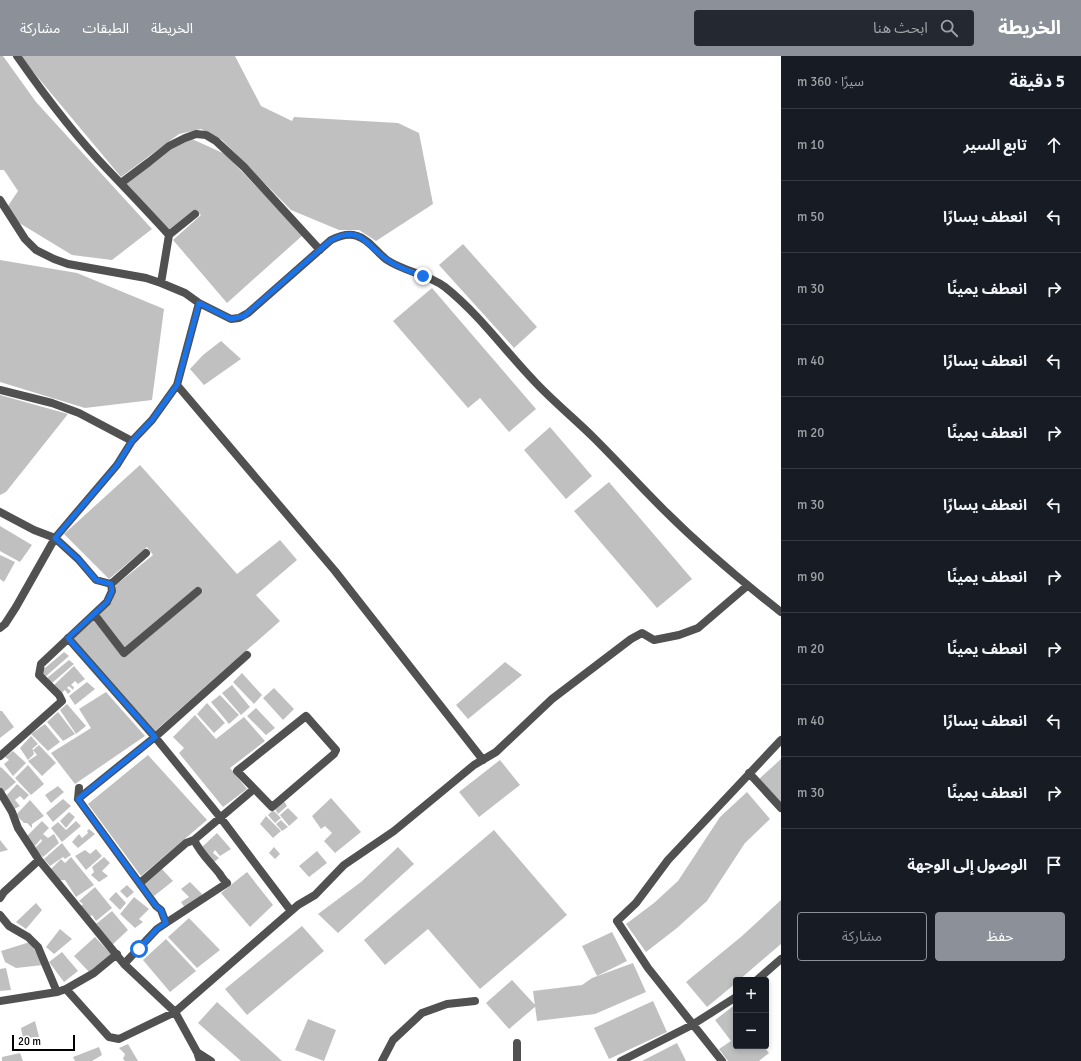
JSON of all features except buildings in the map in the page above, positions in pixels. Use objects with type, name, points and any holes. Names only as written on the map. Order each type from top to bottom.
[{"type":"street","points":[[17,56],[42,92],[70,127],[108,171],[121,182],[169,234]]},
{"type":"street","points":[[121,182],[169,146],[196,134],[206,135],[216,141],[244,167],[320,250]]},
{"type":"street","points":[[0,200],[25,239],[36,250],[46,256],[68,264],[146,278],[161,283],[185,293],[199,303],[226,318],[231,319],[239,318],[248,313],[331,240],[347,235],[364,239],[388,261],[401,268],[437,281],[464,303],[482,321],[536,383],[595,439],[663,509],[747,586],[781,612]]},
{"type":"street","points":[[161,283],[169,234],[196,214]]},
{"type":"street","points":[[0,628],[16,607],[55,538],[117,465],[132,441],[152,420],[177,385],[199,303]]},
{"type":"street","points":[[177,385],[335,570],[483,760]]},
{"type":"street","points":[[0,390],[52,403],[79,413],[132,441]]},
{"type":"street","points":[[0,512],[34,530],[55,538],[78,559],[96,580],[111,584]]},
{"type":"street","points":[[111,584],[146,553]]},
{"type":"street","points":[[0,756],[62,701],[59,695],[39,675],[41,664],[107,602],[112,591],[111,584]]},
{"type":"street","points":[[66,990],[110,1037],[119,1039],[175,1012],[298,905],[315,895],[344,865],[394,831],[445,790],[474,764],[496,752],[552,699],[632,639],[642,633],[654,640],[679,635],[698,628],[747,586]]},
{"type":"street","points":[[94,614],[124,654],[198,591]]},
{"type":"street","points":[[68,638],[155,737],[220,817],[291,911]]},
{"type":"street","points":[[78,799],[155,737],[247,655]]},
{"type":"street","points":[[306,716],[336,750],[334,754],[272,807],[254,789],[237,771],[306,716]]},
{"type":"street","points":[[722,1061],[648,968],[617,921],[636,903],[668,860],[781,740]]},
{"type":"street","points":[[749,773],[781,808]]},
{"type":"street","points":[[79,788],[78,799],[156,906],[161,910],[166,923]]},
{"type":"street","points":[[140,883],[186,843],[194,840],[254,789]]},
{"type":"street","points":[[0,794],[12,812],[18,828],[39,860],[124,964],[175,1012],[197,1052],[200,1061]]},
{"type":"street","points":[[124,964],[157,929],[227,883],[204,857],[194,840]]},
{"type":"street","points":[[0,898],[4,892],[39,860]]},
{"type":"street","points":[[0,914],[9,926],[28,937],[38,947],[57,992]]},
{"type":"street","points":[[0,1001],[66,990],[94,973],[117,954]]},
{"type":"street","points":[[760,977],[781,958]]},
{"type":"street","points":[[621,1061],[692,1025],[733,999]]},
{"type":"street","points":[[382,1061],[393,1040],[422,1013],[446,1004],[475,1001]]},
{"type":"street","points":[[517,1043],[517,1061]]},
{"type":"street","points":[[197,1052],[211,1061]]},
{"type":"route","points":[[139,949],[157,929],[166,923],[161,910],[156,906],[78,799],[155,737],[68,638],[107,602],[112,591],[111,584],[96,580],[78,559],[55,538],[117,465],[132,441],[152,420],[177,385],[199,303],[226,318],[234,319],[244,316],[331,240],[347,235],[364,239],[388,261],[401,268],[423,276]]}]
